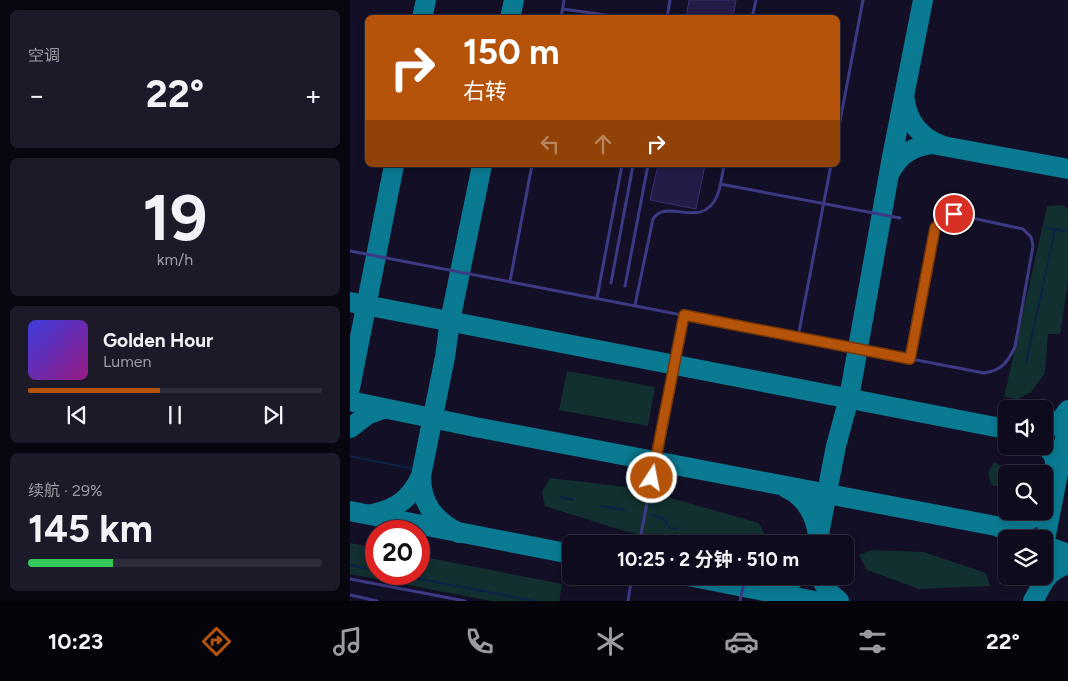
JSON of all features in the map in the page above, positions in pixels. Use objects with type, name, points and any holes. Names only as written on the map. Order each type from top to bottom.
[{"type":"lane","points":[[562,15],[564,0]]},
{"type":"lane","points":[[668,15],[670,0]]},
{"type":"lane","points":[[753,15],[756,0]]},
{"type":"lane","points":[[840,121],[863,0]]},
{"type":"lane","points":[[563,9],[606,15]]},
{"type":"lane","points":[[510,280],[532,167]]},
{"type":"lane","points":[[597,298],[622,167]]},
{"type":"lane","points":[[611,283],[633,167]]},
{"type":"lane","points":[[625,286],[648,167]]},
{"type":"lane","points":[[634,305],[649,232],[655,215],[667,210],[686,214],[704,211],[715,200],[724,167]]},
{"type":"lane","points":[[798,337],[831,167]]},
{"type":"lane","points":[[720,184],[900,218]]},
{"type":"lane","points":[[350,251],[510,280],[597,298],[910,359],[984,373],[996,371],[1008,361],[1015,347],[1033,246],[1030,237],[1023,229],[954,214],[944,218],[935,228],[910,359]]},
{"type":"lane","points":[[641,535],[684,315]]},
{"type":"lane","points":[[350,579],[465,601]]},
{"type":"lane","points":[[628,601],[631,585]]},
{"type":"lane","points":[[740,601],[743,587]]},
{"type":"lane","points":[[350,595],[377,601]]},
{"type":"green space","points":[[1063,205],[1068,209],[1068,282],[1060,334],[1048,334],[1045,373],[1031,392],[1018,399],[1004,397],[1047,206]]},
{"type":"green space","points":[[567,371],[655,387],[648,426],[559,410]]},
{"type":"green space","points":[[994,462],[999,465],[998,486],[991,485],[988,473]]},
{"type":"green space","points":[[550,478],[635,488],[759,523],[765,535],[640,535],[545,506],[542,492]]},
{"type":"green space","points":[[350,543],[365,546],[365,577],[350,574]]},
{"type":"green space","points":[[871,550],[923,552],[986,573],[990,586],[919,589],[867,570],[859,555]]},
{"type":"green space","points":[[430,558],[562,584],[559,601],[491,601],[407,585],[430,585]]},
{"type":"building","points":[[689,0],[736,0],[734,15],[686,15]]},
{"type":"building","points":[[658,167],[705,167],[696,209],[650,200]]},
{"type":"waterway","points":[[1046,228],[1065,231]]},
{"type":"waterway","points":[[1026,363],[1055,230]]},
{"type":"waterway","points":[[350,456],[419,470]]},
{"type":"waterway","points":[[560,497],[573,500]]},
{"type":"waterway","points":[[601,506],[625,510]]},
{"type":"waterway","points":[[652,515],[663,518],[670,528],[677,529]]},
{"type":"waterway","points":[[350,565],[365,568]]},
{"type":"waterway","points":[[430,581],[534,601]]},
{"type":"taxiway","points":[[423,15],[426,0]]},
{"type":"taxiway","points":[[511,15],[514,0]]},
{"type":"taxiway","points":[[819,535],[836,446],[849,398],[892,157],[923,0]]},
{"type":"taxiway","points":[[905,100],[906,108],[916,128],[927,138],[941,145]]},
{"type":"taxiway","points":[[891,171],[898,160],[908,152],[932,144],[1068,169]]},
{"type":"taxiway","points":[[350,388],[394,167]]},
{"type":"taxiway","points":[[459,533],[443,523],[431,511],[424,495],[421,476],[482,167]]},
{"type":"taxiway","points":[[350,302],[998,427]]},
{"type":"taxiway","points":[[350,401],[475,427],[996,526],[1006,530]]},
{"type":"taxiway","points":[[350,428],[367,415],[383,409]]},
{"type":"taxiway","points":[[1053,426],[1068,410]]},
{"type":"taxiway","points":[[1068,423],[1044,545],[1068,554]]},
{"type":"taxiway","points":[[1053,455],[1057,475]]},
{"type":"taxiway","points":[[372,514],[402,502],[412,491],[421,476]]},
{"type":"taxiway","points":[[786,488],[804,501],[815,521],[818,535]]},
{"type":"taxiway","points":[[350,511],[562,552]]},
{"type":"taxiway","points":[[1000,526],[1022,523],[1028,520]]},
{"type":"taxiway","points":[[1033,601],[1046,578],[1060,567],[1068,564]]},
{"type":"taxiway","points":[[734,585],[815,601]]},
{"type":"taxiway","points":[[764,589],[782,585]]},
{"type":"taxiway","points":[[825,585],[839,601]]},
{"type":"route","points":[[652,478],[684,315],[910,359],[935,228],[944,218],[954,214]]}]
